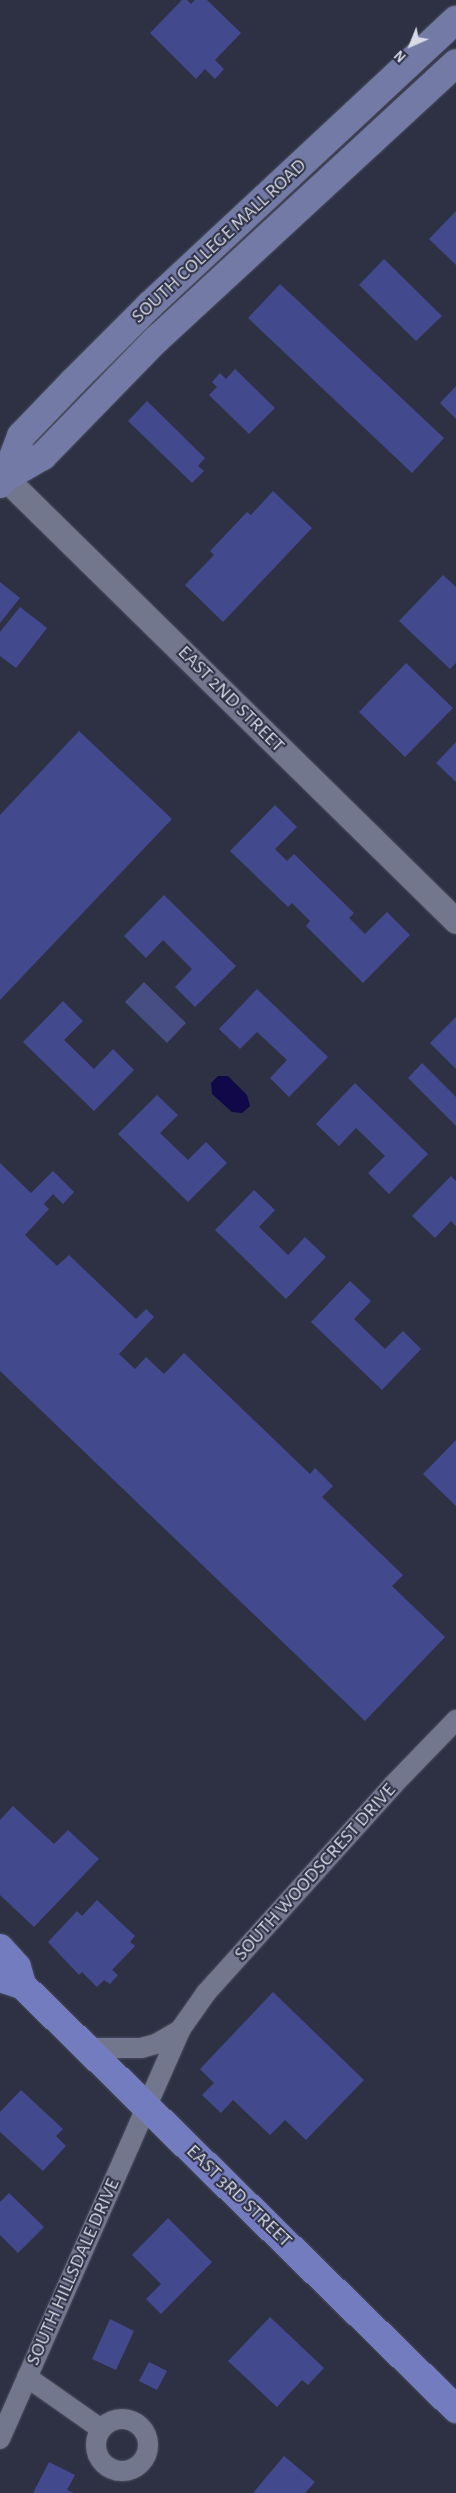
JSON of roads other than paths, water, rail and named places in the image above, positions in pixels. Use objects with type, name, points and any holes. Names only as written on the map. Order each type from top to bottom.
[{"type":"main road","name":"SOUTH COLLEGE MALL ROAD","points":[[2,481],[21,436],[107,347],[456,20]]},
{"type":"main road","name":"SOUTH COLLEGE MALL ROAD","points":[[2,481],[43,456],[127,368],[456,63]]},
{"type":"main road","points":[[171,285],[184,314]]},
{"type":"main road","points":[[107,347],[127,368]]},
{"type":"main road","points":[[74,381],[87,408]]},
{"type":"main road","name":"EAST 3RD STREET","points":[[0,1948],[14,1963],[11,1981],[87,2048],[456,2409]]},
{"type":"street","name":"EAST 2ND STREET","points":[[2,481],[456,921]]},
{"type":"street","name":"SOUTH WOODSCREST DRIVE","points":[[146,2105],[180,2030],[206,1993],[393,1785],[456,1720]]},
{"type":"street","name":"SOUTH WOODSCREST DRIVE","points":[[87,2048],[141,2048],[156,2044],[180,2030]]},
{"type":"street","name":"SOUTH HILLSDALE DRIVE","points":[[0,2439],[146,2105]]},
{"type":"street","points":[[27,2377],[101,2429]]}]
